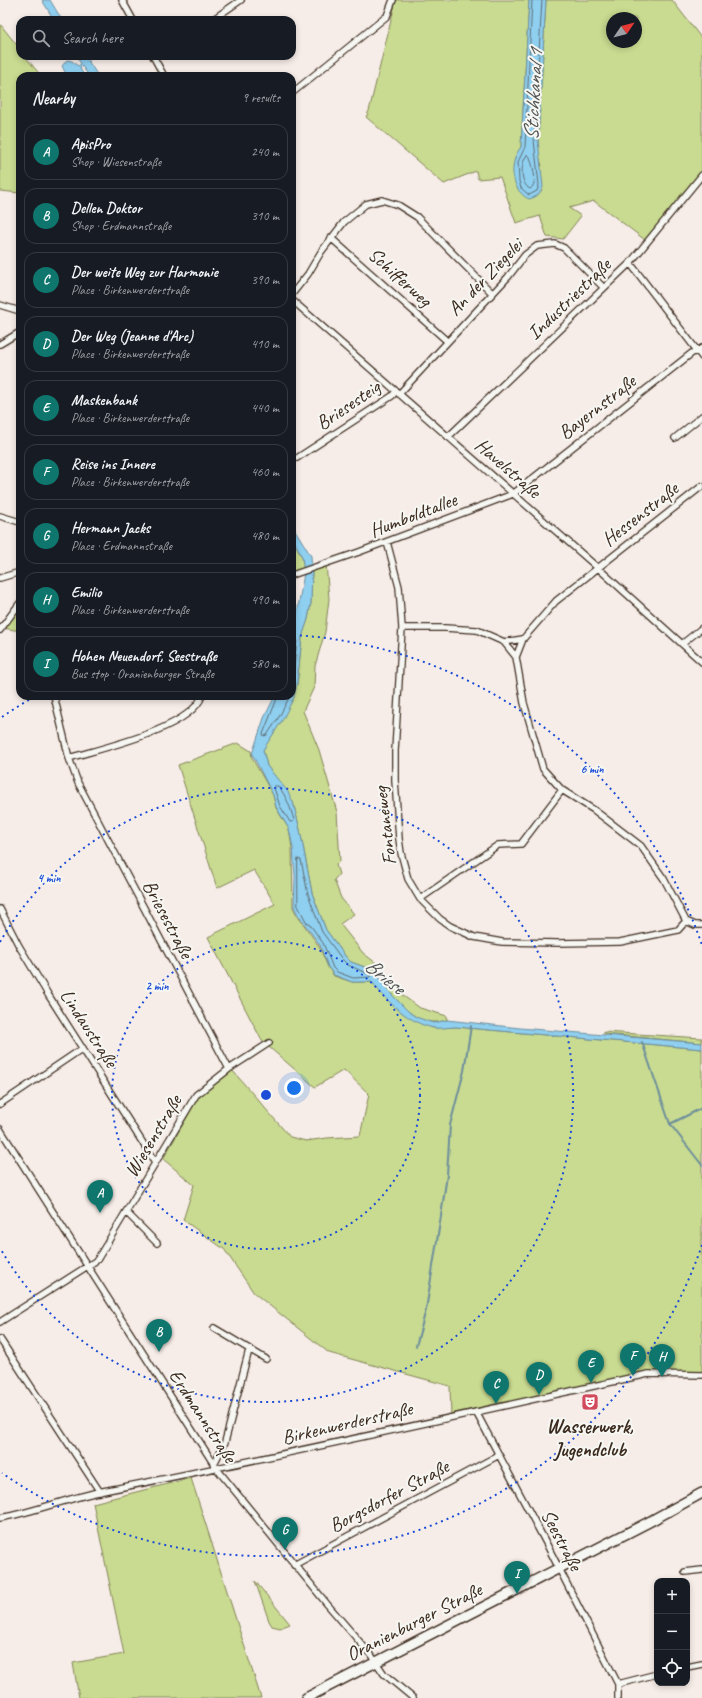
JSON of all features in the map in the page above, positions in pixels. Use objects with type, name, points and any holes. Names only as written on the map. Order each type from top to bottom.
[{"type":"main road","name":"Oranienburger Straße","points":[[306,1698],[668,1512],[702,1493]]},
{"type":"street","points":[[122,0],[131,16]]},
{"type":"street","points":[[218,16],[241,0]]},
{"type":"street","points":[[296,90],[387,16],[391,10],[393,0]]},
{"type":"street","points":[[157,60],[162,72]]},
{"type":"street","name":"Industriestraße","points":[[448,437],[630,263],[702,175]]},
{"type":"street","points":[[296,289],[308,274],[331,238],[344,222],[366,204],[382,200],[398,205],[417,217],[492,293]]},
{"type":"street","name":"Schifferweg","points":[[331,238],[447,341]]},
{"type":"street","name":"An der Ziegelei","points":[[397,393],[508,277],[530,250],[536,246],[547,243],[555,244],[564,248],[604,288]]},
{"type":"street","points":[[630,263],[700,349],[702,357]]},
{"type":"street","name":"Havelstraße","points":[[296,304],[598,568],[702,662]]},
{"type":"street","points":[[0,305],[16,310]]},
{"type":"street","points":[[0,344],[16,334]]},
{"type":"street","name":"Bayernstraße","points":[[513,494],[692,353],[700,349]]},
{"type":"street","name":"Briesesteig","points":[[297,458],[397,393]]},
{"type":"street","points":[[674,438],[702,416]]},
{"type":"street","name":"Hessenstraße","points":[[522,639],[556,601],[702,486]]},
{"type":"street","name":"Humboldtallee","points":[[296,574],[388,542],[513,494]]},
{"type":"street","points":[[0,516],[16,521]]},
{"type":"street","name":"Fontaneweg","points":[[388,542],[399,587],[402,628],[395,751],[396,796],[401,853],[408,879],[420,899],[440,919],[450,926],[474,937],[502,942],[620,942],[678,930],[686,921]]},
{"type":"street","points":[[0,578],[16,573]]},
{"type":"street","points":[[0,630],[16,608]]},
{"type":"street","points":[[402,628],[477,630],[504,642],[516,657]]},
{"type":"street","points":[[682,644],[702,628]]},
{"type":"street","points":[[504,642],[522,639],[516,657],[524,704],[543,769],[562,790],[594,810],[641,846],[664,879],[686,921],[695,925],[702,925]]},
{"type":"street","name":"Briesestraße","points":[[55,700],[69,758],[78,783],[229,1069]]},
{"type":"street","points":[[69,758],[162,729],[182,718],[199,703],[200,700]]},
{"type":"street","points":[[420,899],[498,844],[521,844],[562,790]]},
{"type":"street","name":"Lindaustraße","points":[[0,909],[19,946],[155,1162]]},
{"type":"street","name":"Wiesenstraße","points":[[0,1322],[97,1260],[196,1095],[229,1069],[269,1043]]},
{"type":"street","points":[[0,1104],[83,1048]]},
{"type":"street","name":"Erdmannstraße","points":[[0,1129],[215,1466],[294,1565],[376,1662],[384,1674],[413,1698]]},
{"type":"street","points":[[125,1213],[129,1215],[157,1244]]},
{"type":"street","points":[[214,1328],[266,1359]]},
{"type":"street","points":[[0,1339],[100,1492]]},
{"type":"street","points":[[215,1466],[225,1442],[249,1350]]},
{"type":"street","name":"Birkenwerderstraße","points":[[0,1518],[21,1514],[100,1492],[215,1466],[476,1412],[648,1374],[702,1375]]},
{"type":"street","name":"Seestraße","points":[[476,1412],[559,1568],[618,1684],[618,1698]]},
{"type":"street","name":"Borgsdorfer Straße","points":[[294,1565],[499,1455]]},
{"type":"street","points":[[685,1572],[702,1570]]},
{"type":"street","points":[[690,1666],[702,1664]]},
{"type":"street","points":[[618,1684],[654,1675]]},
{"type":"green space","points":[[396,0],[529,0],[521,147],[519,151],[542,166],[538,153],[538,140],[546,0],[672,0],[702,39],[702,172],[645,240],[594,201],[569,208],[581,216],[563,239],[547,237],[540,216],[516,223],[500,177],[478,179],[476,171],[444,184],[366,117],[369,111]]},
{"type":"green space","points":[[0,24],[16,44],[16,60],[28,60],[38,72],[16,72],[16,193],[0,191]]},
{"type":"green space","points":[[296,545],[302,557],[304,570],[296,573]]},
{"type":"green space","points":[[326,563],[329,599],[325,632],[315,666],[314,687],[303,711],[319,750],[337,812],[340,861],[336,865],[339,874],[334,880],[341,898],[354,914],[340,924],[363,953],[376,963],[375,967],[377,974],[370,969],[351,962],[326,930],[312,893],[293,802],[267,766],[263,750],[292,700],[296,700],[302,637],[311,603],[312,571]]},
{"type":"green space","points":[[16,611],[16,630],[3,628]]},
{"type":"green space","points":[[238,743],[251,751],[252,758],[273,795],[276,808],[289,829],[292,848],[293,907],[319,946],[328,967],[334,976],[352,982],[372,982],[397,1008],[406,1015],[433,1028],[456,1027],[702,1049],[702,1373],[649,1371],[451,1416],[450,1386],[329,1353],[254,1293],[224,1249],[183,1220],[194,1185],[163,1159],[198,1098],[232,1070],[290,1137],[306,1141],[360,1136],[369,1094],[344,1070],[315,1087],[262,1041],[208,937],[275,904],[254,870],[217,888],[178,765]]},
{"type":"green space","points":[[389,979],[402,995],[420,1008],[447,1016],[447,1020],[436,1022],[427,1021],[412,1014],[399,1003],[384,984]]},
{"type":"green space","points":[[604,1032],[702,1038],[702,1043],[604,1034]]},
{"type":"green space","points":[[191,1478],[261,1698],[79,1698],[73,1663],[124,1654],[93,1503]]},
{"type":"green space","points":[[255,1581],[290,1624],[280,1628],[272,1626]]},
{"type":"water","points":[[42,0],[50,0],[60,16],[52,16]]},
{"type":"water","name":"Stichkanal 1","points":[[529,0],[546,0],[538,140],[543,187],[538,195],[529,199],[520,192],[514,182],[513,170],[515,157],[521,147]]},
{"type":"water","points":[[67,60],[72,61],[78,66],[81,64],[78,60],[88,60],[95,72],[86,72],[82,66],[80,68],[82,72],[65,72],[62,66]]},
{"type":"water","points":[[296,532],[311,556],[312,571],[311,603],[302,637],[296,688],[296,619],[304,573],[302,557],[296,545]]},
{"type":"water","points":[[273,700],[292,700],[283,719],[263,750],[267,766],[288,792],[293,802],[312,893],[326,930],[351,962],[370,969],[377,974],[392,995],[409,1012],[416,1017],[433,1023],[447,1020],[520,1028],[702,1043],[702,1049],[456,1027],[434,1028],[416,1022],[407,1016],[391,1003],[372,982],[352,982],[334,975],[328,967],[320,945],[298,915],[294,907],[295,877],[293,848],[289,829],[276,807],[273,795],[252,754],[264,718]]},
{"type":"waterway","points":[[416,1346],[426,1310],[441,1216],[447,1175],[450,1125],[464,1071],[471,1026]]},
{"type":"waterway","points":[[642,1042],[670,1124],[702,1165]]},
{"type":"waterway","points":[[670,1124],[702,1108]]},
{"type":"place","name":"ApisPro","points":[[100,1213]]},
{"type":"place","name":"Dellen Doktor","points":[[159,1352]]},
{"type":"place","name":"Reise ins Innere","points":[[633,1376]]},
{"type":"place","name":"Emilio","points":[[662,1377]]},
{"type":"place","name":"Maskenbank","points":[[591,1383]]},
{"type":"place","name":"Der Weg (Jeanne d'Arc)","points":[[539,1395]]},
{"type":"place","name":"Wasserwerk, Jugendclub","points":[[590,1402]]},
{"type":"place","name":"Der weite Weg zur Harmonie","points":[[496,1404]]},
{"type":"place","name":"Hermann Jacks","points":[[285,1550]]},
{"type":"place","name":"Hohen Neuendorf, Seestraße","points":[[517,1594]]},
{"type":"water label","name":"Briese","points":[[385,976]]}]
